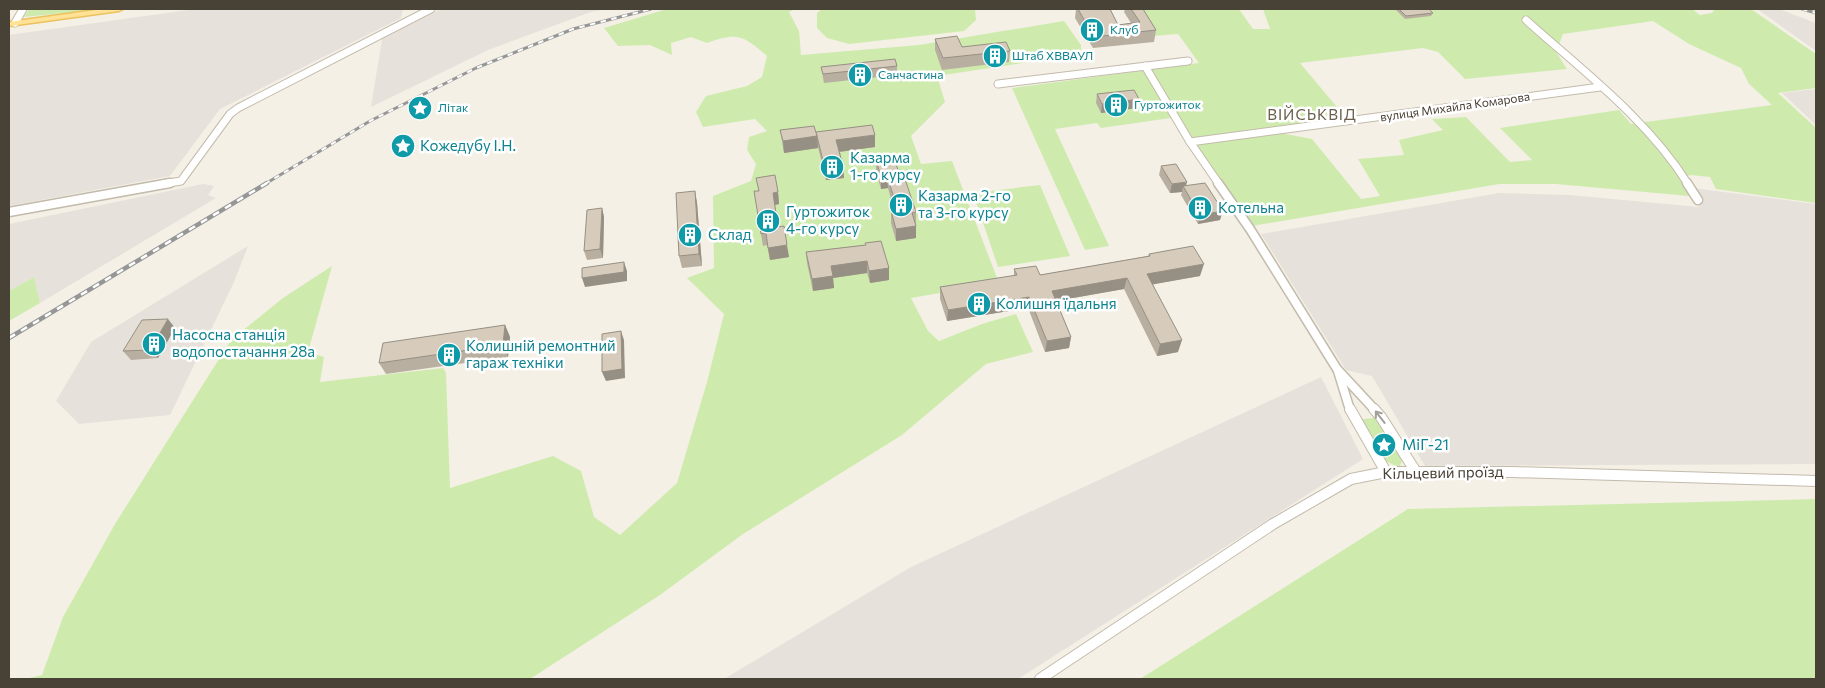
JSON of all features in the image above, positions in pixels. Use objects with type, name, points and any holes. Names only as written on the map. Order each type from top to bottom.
[{"type":"main road","points":[[12,24],[119,9]]},
{"type":"street","points":[[12,24],[22,9]]},
{"type":"street","points":[[9,212],[181,181],[230,114],[238,108],[431,9]]},
{"type":"street","points":[[1526,20],[1670,156],[1698,200]]},
{"type":"street","points":[[998,84],[1188,61]]},
{"type":"street","points":[[1145,66],[1190,142],[1250,229],[1337,369],[1380,417],[1416,472]]},
{"type":"street","name":"вулиця Михайла Комарова","points":[[1190,142],[1600,88]]},
{"type":"street","points":[[1337,369],[1349,408],[1386,472]]},
{"type":"street","name":"Кільцевий проїзд","points":[[1040,679],[1273,524],[1351,479],[1386,472],[1513,472],[1816,481]]},
{"type":"shaded area","points":[[195,9],[403,9],[401,18],[220,109],[170,176],[9,206],[9,35]]},
{"type":"shaded area","points":[[441,9],[607,9],[591,12],[488,50],[371,107],[382,39]]},
{"type":"shaded area","points":[[1757,9],[1779,9],[1816,23],[1816,51]]},
{"type":"shaded area","points":[[1816,89],[1816,125],[1782,93]]},
{"type":"shaded area","points":[[203,184],[214,186],[208,195],[216,198],[40,303],[34,277],[9,291],[9,224]]},
{"type":"shaded area","points":[[1693,188],[1816,204],[1816,464],[1425,466],[1372,376],[1346,370],[1261,234],[1499,193],[1570,195],[1699,207]]},
{"type":"shaded area","points":[[248,246],[234,282],[170,415],[79,424],[56,401],[91,342]]},
{"type":"shaded area","points":[[1321,377],[1363,459],[1018,679],[724,679],[911,567]]},
{"type":"green space","points":[[29,9],[104,9],[24,17]]},
{"type":"green space","points":[[667,9],[796,9],[789,12],[799,31],[801,55],[919,45],[1064,21],[1081,45],[1081,54],[937,76],[945,102],[911,136],[921,164],[952,161],[999,283],[911,298],[928,331],[939,341],[982,324],[1016,314],[1033,352],[986,364],[902,435],[743,534],[660,595],[530,679],[25,679],[42,675],[63,617],[115,524],[231,340],[283,298],[332,266],[308,352],[324,357],[320,382],[443,368],[446,373],[450,488],[553,456],[581,471],[594,517],[620,535],[677,483],[707,382],[724,314],[687,278],[714,268],[713,196],[751,181],[756,164],[747,150],[749,137],[767,131],[755,119],[703,127],[696,112],[706,96],[747,86],[762,77],[767,56],[745,40],[733,37],[726,37],[707,43],[691,37],[671,43],[672,55],[650,45],[618,46],[604,28]]},
{"type":"green space","points":[[822,9],[975,9],[976,20],[964,31],[849,44],[827,38],[817,28],[817,13]]},
{"type":"green space","points":[[1135,9],[1239,9],[1253,29],[1270,29],[1263,9],[1692,9],[1700,15],[1712,13],[1715,9],[1751,9],[1816,54],[1816,88],[1778,93],[1816,128],[1816,203],[1716,189],[1710,177],[1690,175],[1680,179],[1689,196],[1556,184],[1499,184],[1252,226],[1195,145],[1280,133],[1312,139],[1361,199],[1380,196],[1358,159],[1404,155],[1399,140],[1443,130],[1432,119],[1466,117],[1510,162],[1532,160],[1500,128],[1619,110],[1631,124],[1772,105],[1749,84],[1741,68],[1689,44],[1653,21],[1563,34],[1556,52],[1567,69],[1465,79],[1438,52],[1423,48],[1300,63],[1347,119],[1193,140],[1178,117],[1101,128],[1097,123],[1055,129],[1109,246],[1085,250],[1012,88],[1199,63],[1178,34],[1153,36]]},
{"type":"green space","points":[[1040,185],[1070,256],[998,267],[973,193]]},
{"type":"green space","points":[[34,277],[40,303],[9,321],[9,291]]},
{"type":"green space","points":[[1381,417],[1405,454],[1399,468],[1377,456],[1356,420]]},
{"type":"green space","points":[[1816,499],[1816,679],[1140,679],[1408,509]]},
{"type":"building","points":[[1078,9],[1110,9],[1118,25],[1140,22],[1131,9],[1143,9],[1156,30],[1094,37]]},
{"type":"building","points":[[1399,9],[1429,9],[1433,13],[1406,16]]},
{"type":"building","points":[[957,36],[962,47],[1006,42],[1010,51],[943,58],[935,39]]},
{"type":"building","points":[[895,59],[897,66],[823,74],[821,67]]},
{"type":"building","points":[[1134,90],[1139,99],[1102,104],[1097,94]]},
{"type":"building","points":[[872,125],[875,135],[836,140],[843,166],[825,169],[816,132]]},
{"type":"building","points":[[814,126],[817,136],[783,141],[780,130]]},
{"type":"building","name":"Казарма 2-го та 3-го курсу","points":[[894,158],[898,170],[902,170],[916,212],[912,213],[916,226],[896,229],[891,211],[898,210],[887,176],[881,177],[876,160]]},
{"type":"building","points":[[1176,164],[1187,182],[1172,184],[1161,166]]},
{"type":"building","name":"Гуртожиток 4-го курсу","points":[[775,175],[778,192],[773,193],[778,227],[784,226],[787,245],[768,248],[766,233],[761,234],[754,191],[759,191],[756,178]]},
{"type":"building","points":[[1205,183],[1223,211],[1200,215],[1183,186]]},
{"type":"building","name":"Склад","points":[[695,191],[699,254],[679,256],[676,193]]},
{"type":"building","points":[[602,208],[600,249],[584,251],[587,210]]},
{"type":"building","points":[[881,241],[889,268],[869,271],[867,261],[831,266],[833,276],[812,279],[806,252],[866,245],[865,243]]},
{"type":"building","points":[[1193,246],[1204,264],[1147,274],[1182,340],[1160,344],[1127,278],[1052,291],[1071,337],[1047,341],[1029,297],[948,310],[940,287],[1017,275],[1014,269],[1036,266],[1040,275],[1150,256],[1149,254]]},
{"type":"building","points":[[624,262],[624,272],[582,278],[582,268]]},
{"type":"building","points":[[168,319],[150,350],[123,351],[142,320]]},
{"type":"building","points":[[505,325],[503,345],[379,363],[383,343]]},
{"type":"building","points":[[621,331],[622,369],[602,372],[602,334]]},
{"type":"railway","points":[[265,184],[370,121],[476,68],[573,29],[651,9]]},
{"type":"railway","points":[[1802,9],[1816,13]]},
{"type":"railway","points":[[9,338],[267,183]]},
{"type":"place","name":"Клуб","points":[[1092,30]]},
{"type":"place","name":"Штаб ХВВАУЛ","points":[[995,56]]},
{"type":"place","name":"Санчастина","points":[[860,75]]},
{"type":"place","name":"Гуртожиток","points":[[1116,105]]},
{"type":"place","name":"Літак","points":[[420,108]]},
{"type":"place","name":"Кожедубу І.Н.","points":[[403,146]]},
{"type":"place","name":"Казарма 1-го курсу","points":[[832,167]]},
{"type":"place","name":"Казарма 2-го та 3-го курсу","points":[[901,205]]},
{"type":"place","name":"Котельна","points":[[1200,208]]},
{"type":"place","name":"Гуртожиток 4-го курсу","points":[[768,221]]},
{"type":"place","name":"Склад","points":[[690,235]]},
{"type":"place","name":"Колишня їдальня","points":[[979,304]]},
{"type":"place","name":"Насосна станція водопостачання 28а","points":[[154,344]]},
{"type":"place","name":"Колишній ремонтний гараж техніки","points":[[449,355]]},
{"type":"place","name":"МіГ-21","points":[[1384,445]]},
{"type":"district","name":"ВІЙСЬКВІД","points":[[1312,115]]}]
